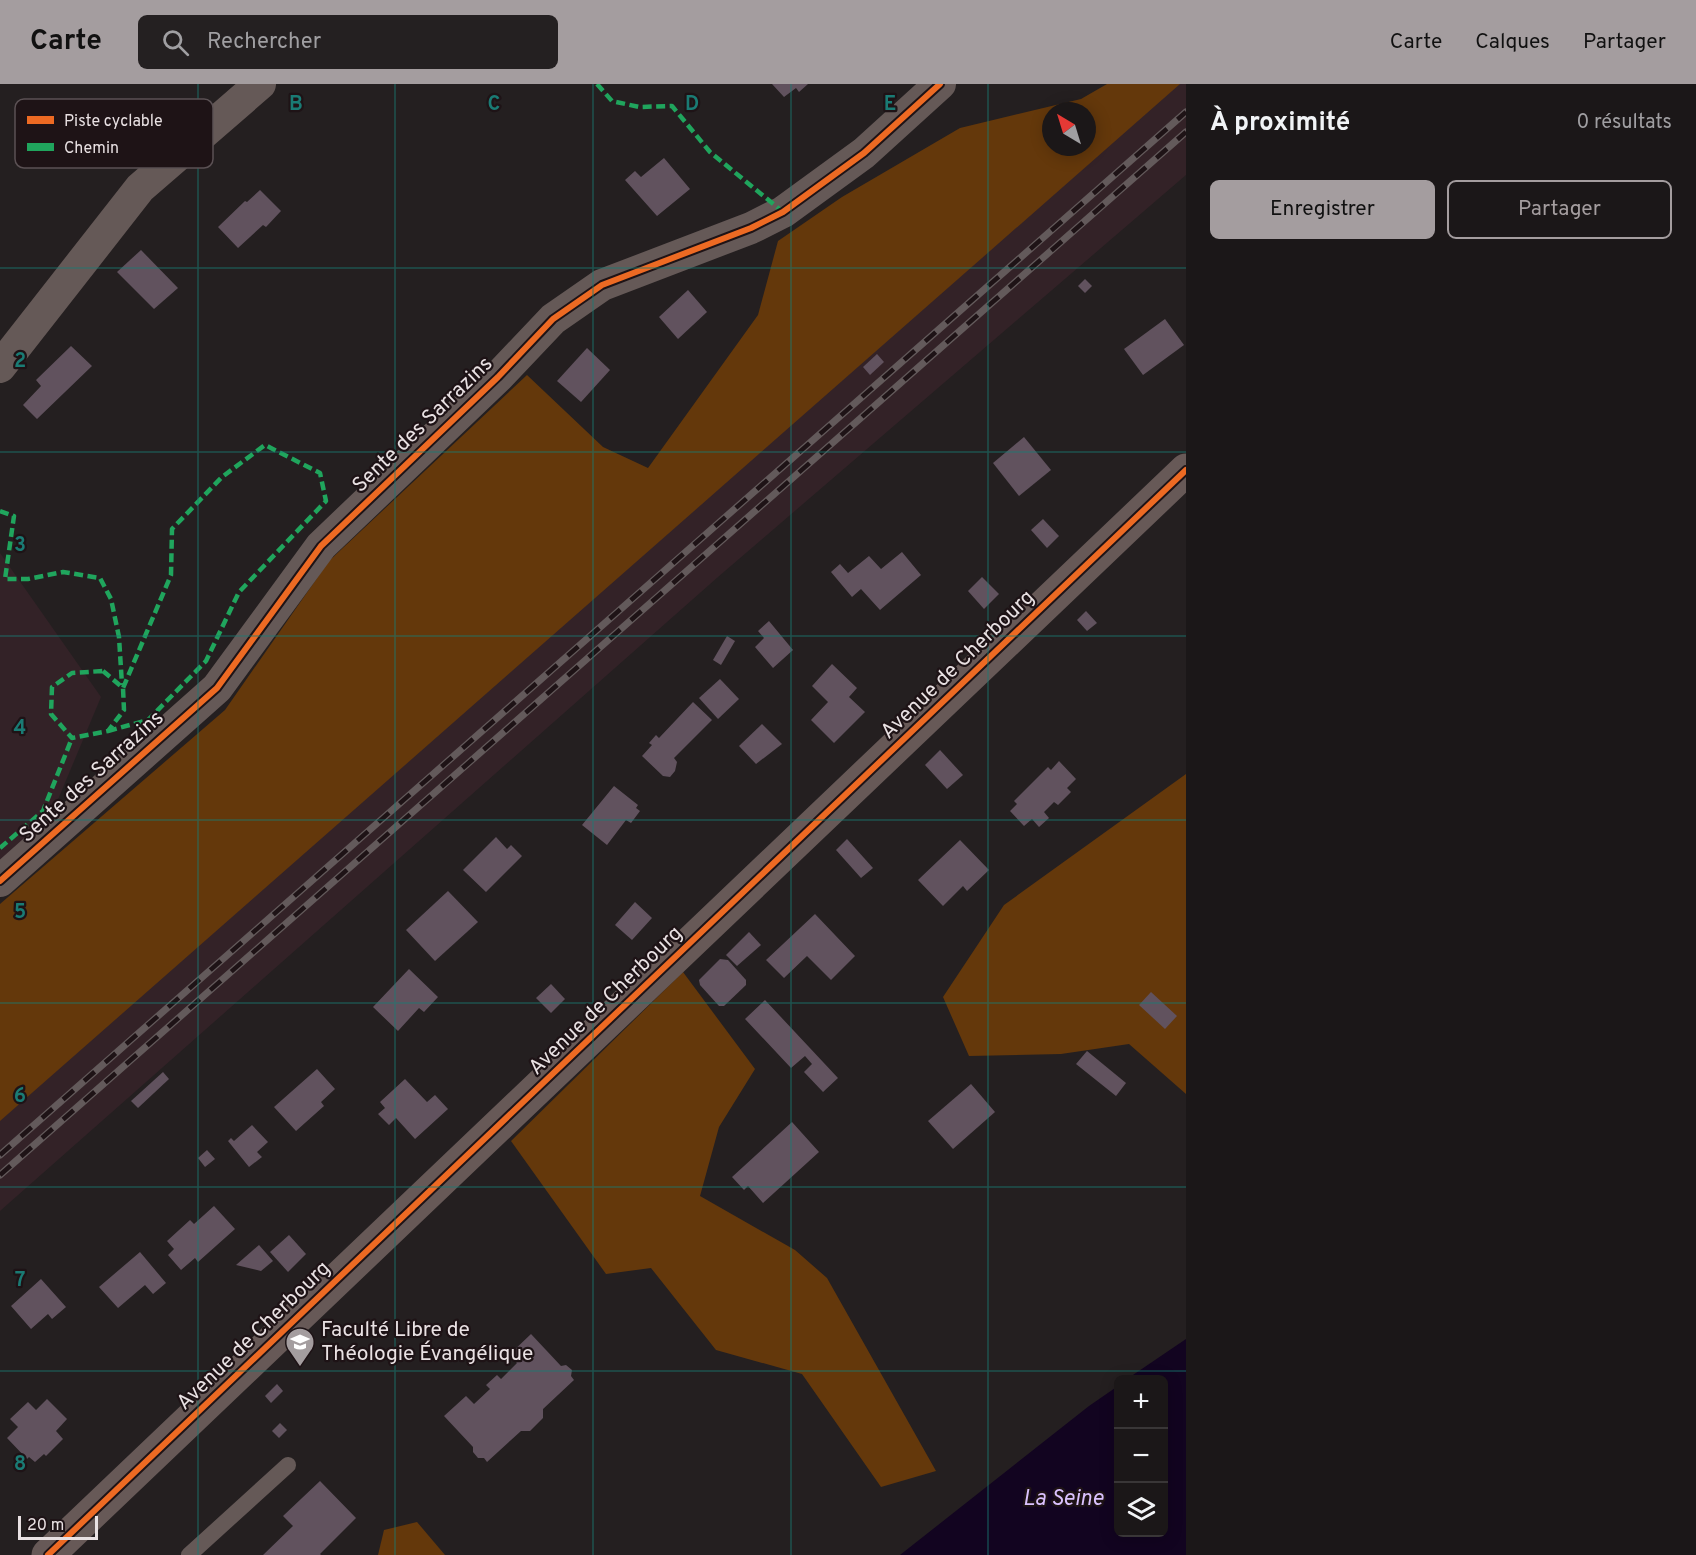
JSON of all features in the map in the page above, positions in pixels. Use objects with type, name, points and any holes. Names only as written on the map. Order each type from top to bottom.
[{"type":"main road","name":"Avenue de Cherbourg","points":[[48,1555],[1186,470]]},
{"type":"street","points":[[213,125],[260,84]]},
{"type":"street","name":"Sente des Sarrazins","points":[[0,881],[217,688],[321,546],[498,377],[553,319],[602,285],[751,228],[783,212],[864,153],[940,84]]},
{"type":"street","points":[[0,367],[140,188],[163,168]]},
{"type":"lane","points":[[189,1555],[288,1465]]},
{"type":"shaded area","points":[[1107,84],[1180,84],[0,1121],[0,904],[225,710],[329,561],[527,375],[603,447],[648,468],[758,315],[778,241],[842,197],[960,128],[1042,108],[1042,156],[1096,156],[1096,102],[1068,102],[1081,99]]},
{"type":"shaded area","points":[[1139,84],[1186,84],[1186,175],[718,577],[0,1211],[0,1096],[1077,156],[1096,156],[1096,136]]},
{"type":"shaded area","points":[[0,553],[101,697],[41,840],[0,871]]},
{"type":"shaded area","points":[[1186,774],[1186,1094],[1129,1044],[1061,1054],[969,1056],[943,997],[1004,905]]},
{"type":"shaded area","points":[[683,972],[755,1069],[719,1127],[700,1196],[795,1250],[827,1278],[936,1471],[881,1487],[802,1374],[716,1350],[651,1268],[606,1274],[511,1141]]},
{"type":"shaded area","points":[[417,1522],[445,1555],[378,1555],[384,1530]]},
{"type":"water","name":"La Seine","points":[[1186,1339],[1186,1555],[900,1555],[1114,1389],[1114,1537],[1168,1537],[1168,1375],[1133,1375]]},
{"type":"building","points":[[772,84],[808,84],[799,92],[796,88],[784,97]]},
{"type":"building","points":[[664,158],[690,189],[657,216],[625,180],[635,171],[641,177]]},
{"type":"building","points":[[260,190],[281,211],[266,227],[263,225],[238,248],[218,227]]},
{"type":"building","points":[[141,250],[178,288],[154,309],[117,272]]},
{"type":"building","points":[[1085,279],[1092,286],[1085,293],[1078,286]]},
{"type":"building","points":[[688,290],[707,312],[678,339],[659,317]]},
{"type":"building","points":[[1165,319],[1184,345],[1143,375],[1124,349]]},
{"type":"building","points":[[71,346],[92,366],[37,419],[23,405],[41,386],[36,380]]},
{"type":"building","points":[[587,348],[610,370],[581,402],[557,381]]},
{"type":"building","points":[[877,354],[884,362],[870,375],[863,367]]},
{"type":"building","points":[[1024,437],[1051,470],[1019,496],[993,463]]},
{"type":"building","points":[[1043,519],[1059,536],[1047,548],[1031,530]]},
{"type":"building","points":[[902,552],[921,575],[880,610],[861,589],[852,597],[831,572],[840,564],[848,573],[869,556],[881,569]]},
{"type":"building","points":[[982,577],[999,594],[984,609],[968,591]]},
{"type":"building","points":[[1086,611],[1097,623],[1087,631],[1077,620]]},
{"type":"building","points":[[769,621],[793,650],[773,668],[755,647],[764,638],[758,631]]},
{"type":"building","points":[[727,636],[735,641],[721,665],[713,660]]},
{"type":"building","points":[[832,664],[857,688],[849,697],[865,712],[834,743],[811,720],[828,702],[812,686]]},
{"type":"building","points":[[720,679],[739,699],[718,719],[699,698]]},
{"type":"building","points":[[693,702],[712,720],[674,758],[677,762],[675,771],[670,777],[663,776],[642,756],[652,745],[649,743],[656,735],[659,738]]},
{"type":"building","points":[[762,724],[782,744],[756,764],[739,746]]},
{"type":"building","points":[[940,750],[963,775],[947,789],[925,765]]},
{"type":"building","points":[[1059,761],[1076,779],[1067,788],[1071,792],[1058,805],[1054,802],[1044,812],[1049,818],[1039,827],[1032,819],[1024,826],[1010,811],[1017,804],[1014,801],[1048,767],[1051,770]]},
{"type":"building","points":[[614,786],[638,805],[636,808],[640,811],[631,823],[626,820],[607,845],[582,825]]},
{"type":"building","points":[[496,837],[507,849],[511,845],[522,856],[486,892],[463,870]]},
{"type":"building","points":[[847,839],[873,868],[861,878],[836,850]]},
{"type":"building","points":[[960,840],[989,870],[967,891],[963,886],[943,906],[918,880]]},
{"type":"building","points":[[448,891],[478,922],[435,961],[406,930]]},
{"type":"building","points":[[635,902],[652,918],[632,940],[615,925]]},
{"type":"building","points":[[815,914],[855,956],[831,980],[807,956],[784,978],[766,960]]},
{"type":"building","points":[[749,932],[761,945],[737,966],[726,955]]},
{"type":"building","points":[[720,959],[728,960],[746,980],[746,985],[724,1006],[719,1006],[700,985],[699,980]]},
{"type":"building","points":[[409,969],[438,997],[424,1012],[419,1008],[398,1031],[373,1007]]},
{"type":"building","points":[[551,984],[565,999],[551,1013],[536,998]]},
{"type":"building","points":[[1151,992],[1177,1016],[1165,1029],[1139,1005]]},
{"type":"building","points":[[765,1000],[838,1078],[823,1092],[804,1072],[812,1064],[805,1056],[791,1068],[745,1019]]},
{"type":"building","points":[[1087,1051],[1126,1083],[1116,1096],[1076,1064]]},
{"type":"building","points":[[317,1069],[335,1089],[321,1102],[324,1106],[296,1131],[274,1107]]},
{"type":"building","points":[[163,1072],[169,1079],[138,1108],[131,1101]]},
{"type":"building","points":[[405,1079],[427,1102],[435,1095],[448,1109],[415,1139],[396,1118],[389,1125],[378,1114],[385,1108],[380,1102]]},
{"type":"building","points":[[971,1084],[995,1112],[953,1149],[928,1121]]},
{"type":"building","points":[[792,1122],[819,1152],[763,1203],[748,1186],[744,1190],[732,1177]]},
{"type":"building","points":[[252,1125],[268,1142],[257,1152],[262,1157],[249,1167],[228,1141],[231,1138],[234,1141]]},
{"type":"building","points":[[207,1150],[215,1159],[205,1167],[198,1158]]},
{"type":"building","points":[[214,1206],[235,1229],[198,1262],[195,1258],[181,1270],[168,1255],[174,1249],[167,1241],[190,1220],[194,1224]]},
{"type":"building","points":[[289,1235],[306,1254],[288,1272],[270,1252]]},
{"type":"building","points":[[259,1245],[273,1261],[261,1271],[236,1265]]},
{"type":"building","points":[[140,1252],[166,1283],[153,1294],[145,1285],[118,1308],[99,1287]]},
{"type":"building","points":[[41,1279],[66,1307],[52,1319],[48,1314],[31,1329],[11,1306]]},
{"type":"building","points":[[531,1334],[561,1366],[566,1365],[572,1370],[571,1376],[574,1380],[543,1409],[543,1418],[530,1431],[521,1431],[487,1462],[484,1458],[478,1458],[473,1452],[473,1447],[444,1416],[466,1396],[474,1404],[490,1389],[486,1385],[497,1375],[501,1379],[517,1363],[509,1355]]},
{"type":"building","points":[[277,1384],[283,1391],[271,1403],[265,1396]]},
{"type":"building","points":[[47,1399],[67,1419],[56,1431],[63,1439],[46,1456],[44,1454],[35,1462],[29,1457],[27,1459],[7,1438],[18,1427],[10,1419],[28,1402],[36,1410]]},
{"type":"building","points":[[280,1423],[287,1430],[279,1438],[272,1431]]},
{"type":"building","points":[[320,1481],[356,1518],[321,1555],[263,1555],[293,1526],[283,1516]]},
{"type":"railway","points":[[0,1155],[1186,112]]},
{"type":"railway","points":[[0,1175],[1186,132]]},
{"type":"marked path","points":[[597,84],[612,101],[639,107],[672,106],[710,152],[783,212]]},
{"type":"marked path","points":[[108,731],[148,720],[206,661],[239,592],[326,501],[320,473],[265,445],[222,477],[172,529],[171,575],[123,688]]},
{"type":"marked path","points":[[0,511],[14,516],[5,579],[28,579],[63,572],[100,578],[111,599],[119,637],[122,685]]},
{"type":"marked path","points":[[103,671],[123,688],[124,710],[108,731],[72,738],[51,714],[52,687],[72,673],[103,671]]},
{"type":"marked path","points":[[0,848],[43,811],[72,738]]},
{"type":"cycle path","points":[[0,881],[217,688],[321,546],[498,377],[553,319],[602,285],[751,228],[783,212],[864,153],[940,84]]},
{"type":"cycle path","points":[[48,1555],[1186,470]]},
{"type":"place","name":"Faculté Libre de Théologie Évangélique","points":[[300,1368]]}]
